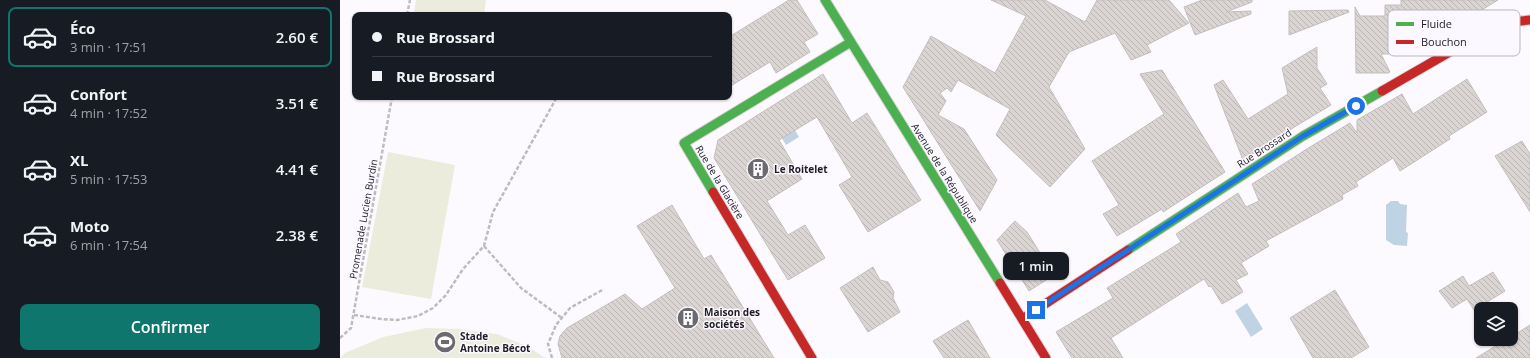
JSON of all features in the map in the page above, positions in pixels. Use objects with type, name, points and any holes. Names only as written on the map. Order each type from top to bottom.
[{"type":"street","name":"Avenue de la République","points":[[825,0],[1046,358]]},
{"type":"street","name":"Rue Brossard","points":[[1520,21],[1530,20]]},
{"type":"street","name":"Rue de la Glacière","points":[[812,358],[684,143],[851,42]]},
{"type":"street","name":"Rue Brossard","points":[[1022,319],[1303,136],[1442,56]]},
{"type":"path","points":[[408,12],[410,0]]},
{"type":"path","name":"Promenade Lucien Burdin","points":[[340,338],[351,328],[354,315],[391,100]]},
{"type":"path","points":[[354,315],[381,320],[397,320],[418,316],[433,308],[446,295],[463,269],[484,246],[493,212],[555,100]]},
{"type":"path","points":[[484,246],[521,288],[562,318]]},
{"type":"path","points":[[552,358],[548,344],[556,324],[570,308],[604,289]]},
{"type":"green space","points":[[416,0],[486,0],[484,12],[414,12]]},
{"type":"green space","points":[[388,152],[455,165],[431,299],[362,287]]},
{"type":"green space","name":"Stade Antoine Bécot","points":[[426,328],[458,329],[497,334],[529,347],[545,358],[340,358],[345,353],[383,337]]},
{"type":"water","points":[[783,110],[799,137],[786,145],[770,119]]},
{"type":"water","points":[[1391,201],[1398,201],[1400,204],[1407,205],[1407,246],[1394,245],[1386,240],[1386,205]]},
{"type":"water","points":[[1247,303],[1263,329],[1251,337],[1235,311]]},
{"type":"building","points":[[789,0],[797,0],[818,34],[804,42],[810,52],[776,73],[770,62],[732,85],[732,35]]},
{"type":"building","points":[[991,0],[1045,0],[1085,22],[1097,0],[1169,0],[1189,23],[1147,45],[1151,52],[1131,60],[1115,33],[1069,52],[1049,87],[1085,149],[1050,187],[996,135],[1010,109],[958,80],[951,92],[947,88],[940,93],[946,101],[938,115],[964,129],[997,180],[980,211],[903,87],[931,36],[995,73],[1026,16]]},
{"type":"building","points":[[1202,0],[1252,0],[1252,2],[1226,12],[1251,11],[1251,14],[1195,35],[1184,7]]},
{"type":"building","points":[[1401,0],[1498,0],[1482,10],[1388,10],[1388,54],[1381,54],[1390,72],[1356,73],[1355,7],[1360,16],[1385,16],[1385,5],[1401,5]]},
{"type":"building","points":[[1348,10],[1349,12],[1289,35],[1289,11]]},
{"type":"building","points":[[1317,47],[1317,68],[1327,84],[1320,88],[1331,105],[1243,160],[1214,85],[1223,80],[1248,119],[1288,94],[1282,68]]},
{"type":"building","points":[[1162,70],[1225,172],[1163,212],[1162,209],[1117,236],[1103,214],[1119,205],[1092,161],[1164,114],[1140,74]]},
{"type":"building","points":[[823,74],[852,123],[867,113],[921,200],[868,232],[839,185],[852,177],[817,117],[779,140],[802,179],[767,201],[788,235],[805,225],[825,258],[788,280],[714,158],[718,140]]},
{"type":"building","points":[[1467,79],[1487,112],[1449,136],[1450,139],[1400,171],[1393,158],[1356,182],[1358,186],[1342,195],[1343,199],[1266,241],[1269,246],[1241,263],[1248,274],[1236,280],[1243,292],[1222,304],[1211,286],[1209,287],[1204,279],[1111,338],[1123,358],[1072,358],[1056,332],[1113,298],[1107,288],[1181,242],[1176,234],[1238,193],[1246,207],[1259,201],[1252,184],[1350,123],[1357,133],[1357,120],[1402,94],[1413,114]]},
{"type":"building","points":[[1522,141],[1530,154],[1530,212],[1495,156]]},
{"type":"building","name":"Maison des sociétés","points":[[672,205],[704,259],[711,255],[774,358],[562,358],[558,344],[560,336],[567,328],[625,294],[642,309],[675,288],[637,226]]},
{"type":"building","points":[[1015,221],[1027,232],[1054,275],[1029,291],[997,240]]},
{"type":"building","points":[[873,267],[880,280],[888,282],[894,292],[893,298],[900,312],[868,332],[840,288]]},
{"type":"building","points":[[1493,272],[1505,291],[1487,302],[1474,302],[1474,310],[1467,299],[1452,308],[1439,291],[1463,276],[1469,286]]},
{"type":"building","points":[[1335,290],[1369,347],[1351,358],[1313,358],[1290,318]]},
{"type":"building","points":[[968,320],[990,358],[944,358],[933,341]]},
{"type":"building","points":[[1530,325],[1530,358],[1476,358],[1496,346],[1518,346],[1518,333]]},
{"type":"traffic: fast","points":[[825,0],[1000,283]]},
{"type":"traffic: fast","points":[[713,192],[684,143],[851,42]]},
{"type":"traffic: fast","points":[[1128,250],[1303,136],[1382,91]]},
{"type":"traffic: jam","points":[[1520,21],[1530,20]]},
{"type":"traffic: jam","points":[[1382,91],[1443,56]]},
{"type":"traffic: jam","points":[[713,192],[812,358]]},
{"type":"traffic: jam","points":[[1022,319],[1128,250]]},
{"type":"traffic: jam","points":[[1000,283],[1046,358]]},
{"type":"place","name":"Le Roitelet","points":[[758,169]]},
{"type":"place","name":"Maison des sociétés","points":[[688,318]]},
{"type":"place","name":"Stade Antoine Bécot","points":[[445,342]]},
{"type":"route","points":[[1036,310],[1303,136],[1356,106]]}]
